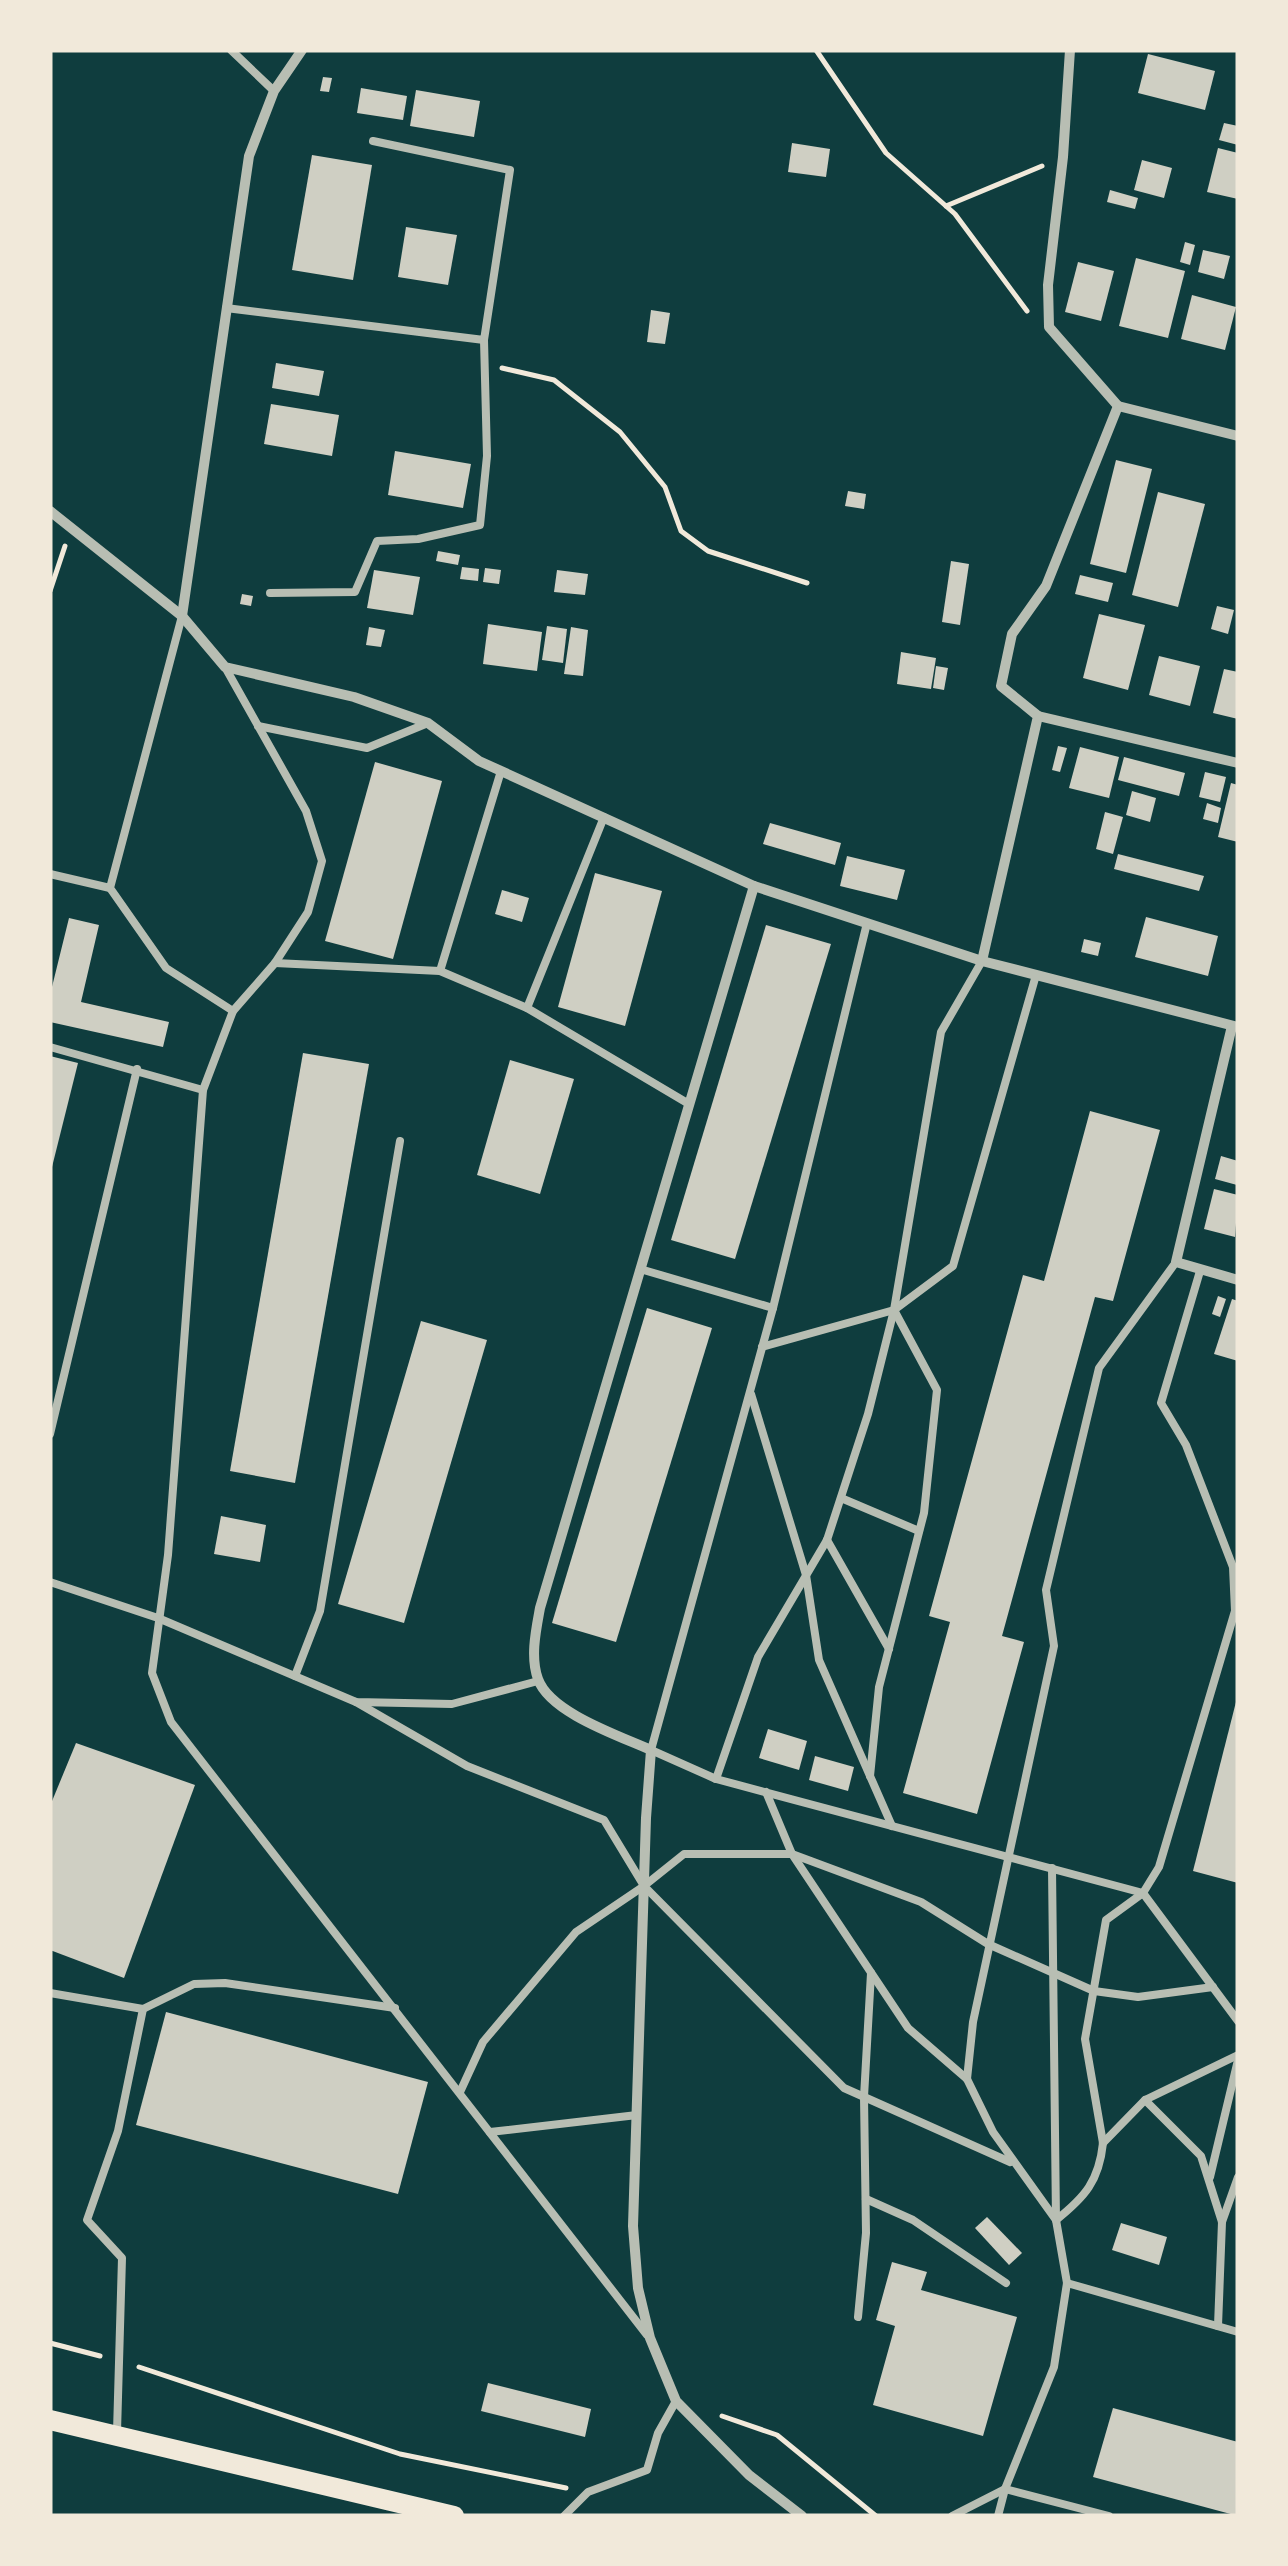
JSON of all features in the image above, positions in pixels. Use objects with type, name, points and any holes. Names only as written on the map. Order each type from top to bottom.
[{"type":"main road","points":[[50,2420],[454,2516]]},
{"type":"street","points":[[182,616],[249,156],[274,91],[302,50]]},
{"type":"street","points":[[1070,50],[1063,158],[1048,285],[1048,326],[1118,406],[1238,436]]},
{"type":"street","points":[[1118,406],[1046,586],[1012,634],[1001,686],[1038,716],[1238,762]]},
{"type":"street","points":[[50,511],[182,616],[225,667],[354,697],[428,723],[479,761],[754,886],[982,961],[1235,1026],[1176,1262],[1238,1280]]},
{"type":"street","points":[[982,961],[1038,716]]},
{"type":"street","points":[[754,886],[540,1608],[534,1645],[538,1681],[559,1705],[652,1750],[633,2226],[638,2288],[650,2338],[676,2401],[750,2474],[802,2516]]},
{"type":"lane","points":[[232,50],[274,91]]},
{"type":"lane","points":[[270,593],[355,592],[377,541],[418,540],[480,526],[486,456],[484,340],[510,170],[374,141]]},
{"type":"lane","points":[[226,308],[484,340]]},
{"type":"lane","points":[[110,888],[182,616]]},
{"type":"lane","points":[[225,667],[306,811],[322,861],[308,912],[275,963],[233,1011],[203,1090],[168,1555],[152,1673],[171,1722],[650,2338]]},
{"type":"lane","points":[[258,726],[366,748],[428,723]]},
{"type":"lane","points":[[440,971],[501,770]]},
{"type":"lane","points":[[527,1008],[604,818]]},
{"type":"lane","points":[[50,874],[110,888],[166,968],[233,1011]]},
{"type":"lane","points":[[868,923],[773,1308],[652,1750],[716,1779],[1143,1893],[1238,2021]]},
{"type":"lane","points":[[716,1779],[758,1657],[827,1540],[868,1414],[894,1310],[940,1032],[982,961]]},
{"type":"lane","points":[[275,963],[440,971],[527,1008],[689,1104]]},
{"type":"lane","points":[[762,1347],[894,1310],[953,1266],[1036,975]]},
{"type":"lane","points":[[50,1046],[203,1090]]},
{"type":"lane","points":[[50,1434],[137,1069]]},
{"type":"lane","points":[[295,1676],[320,1610],[400,1140]]},
{"type":"lane","points":[[967,2078],[988,1944],[1054,1646],[1046,1590],[1099,1368],[1176,1262]]},
{"type":"lane","points":[[640,1269],[773,1308]]},
{"type":"lane","points":[[1056,2220],[1086,2196],[1101,2158],[1102,2142],[1085,2040],[1106,1920],[1143,1893],[1159,1867],[1236,1610],[1233,1567],[1186,1445],[1161,1403],[1200,1271]]},
{"type":"lane","points":[[870,1776],[879,1687],[920,1531],[937,1390],[894,1310]]},
{"type":"lane","points":[[750,1391],[806,1575],[819,1660],[892,1826]]},
{"type":"lane","points":[[840,1498],[920,1531]]},
{"type":"lane","points":[[827,1540],[889,1649]]},
{"type":"lane","points":[[50,1582],[158,1618],[356,1702],[467,1766],[604,1820],[644,1886],[844,2088],[1014,2163]]},
{"type":"lane","points":[[356,1702],[452,1704],[538,1681]]},
{"type":"lane","points":[[766,1792],[792,1854],[908,2028],[967,2078],[992,2132],[1056,2220]]},
{"type":"lane","points":[[460,2092],[483,2042],[576,1932],[684,1854],[792,1854],[921,1902],[988,1944],[1094,1991],[1138,1997],[1213,1988]]},
{"type":"lane","points":[[998,2516],[1054,2367],[1067,2282],[1056,2220],[1052,1868]]},
{"type":"lane","points":[[858,2317],[866,2199],[864,2097],[871,1973]]},
{"type":"lane","points":[[50,1993],[143,2009],[194,1984],[225,1983],[395,2008]]},
{"type":"lane","points":[[117,2436],[122,2258],[87,2220],[118,2130],[143,2009]]},
{"type":"lane","points":[[1102,2142],[1144,2100],[1238,2058]]},
{"type":"lane","points":[[1209,2180],[1238,2058]]},
{"type":"lane","points":[[1144,2100],[1201,2156],[1222,2222]]},
{"type":"lane","points":[[490,2132],[637,2116]]},
{"type":"lane","points":[[1218,2326],[1222,2222],[1238,2177]]},
{"type":"lane","points":[[866,2199],[913,2220],[1006,2282]]},
{"type":"lane","points":[[1067,2282],[1238,2332]]},
{"type":"lane","points":[[564,2516],[588,2492],[647,2470],[658,2433],[676,2401]]},
{"type":"lane","points":[[952,2516],[1005,2489],[1109,2516]]},
{"type":"path","points":[[816,50],[886,153],[956,214],[1026,311],[1048,326]]},
{"type":"path","points":[[945,206],[1063,158]]},
{"type":"path","points":[[485,364],[554,380],[620,432],[665,487],[680,531],[708,552],[807,583]]},
{"type":"path","points":[[50,590],[71,528]]},
{"type":"path","points":[[50,2344],[119,2360],[400,2454],[588,2492]]},
{"type":"path","points":[[676,2401],[776,2434],[876,2516]]},
{"type":"building","points":[[1148,54],[1215,71],[1205,110],[1138,93]]},
{"type":"building","points":[[323,77],[332,78],[329,92],[320,91]]},
{"type":"building","points":[[361,88],[407,96],[403,120],[357,113]]},
{"type":"building","points":[[416,90],[480,101],[474,137],[410,126]]},
{"type":"building","points":[[1224,123],[1238,126],[1238,145],[1219,140]]},
{"type":"building","points":[[792,143],[830,149],[826,177],[788,172]]},
{"type":"building","points":[[1218,148],[1238,153],[1238,199],[1207,192]]},
{"type":"building","points":[[312,155],[372,165],[353,280],[292,270]]},
{"type":"building","points":[[1142,160],[1172,168],[1164,198],[1134,190]]},
{"type":"building","points":[[1110,190],[1138,198],[1135,209],[1107,202]]},
{"type":"building","points":[[406,227],[457,235],[448,285],[398,277]]},
{"type":"building","points":[[1185,242],[1195,245],[1190,265],[1180,262]]},
{"type":"building","points":[[1203,250],[1230,256],[1224,279],[1198,272]]},
{"type":"building","points":[[1136,258],[1185,271],[1168,338],[1119,326]]},
{"type":"building","points":[[1078,262],[1114,271],[1101,321],[1065,312]]},
{"type":"building","points":[[1192,295],[1236,307],[1225,350],[1181,339]]},
{"type":"building","points":[[651,310],[670,313],[665,344],[647,342]]},
{"type":"building","points":[[276,363],[324,371],[319,396],[272,388]]},
{"type":"building","points":[[271,404],[339,415],[332,456],[264,444]]},
{"type":"building","points":[[395,451],[471,464],[463,508],[388,495]]},
{"type":"building","points":[[1116,460],[1152,469],[1126,573],[1090,564]]},
{"type":"building","points":[[848,491],[866,494],[864,509],[845,506]]},
{"type":"building","points":[[1158,492],[1205,504],[1178,607],[1132,595]]},
{"type":"building","points":[[438,551],[460,555],[458,565],[436,561]]},
{"type":"building","points":[[951,561],[969,564],[960,625],[942,622]]},
{"type":"building","points":[[462,567],[479,569],[478,581],[460,579]]},
{"type":"building","points":[[485,568],[501,570],[499,584],[483,582]]},
{"type":"building","points":[[374,570],[420,577],[413,615],[367,608]]},
{"type":"building","points":[[557,570],[588,574],[585,595],[554,592]]},
{"type":"building","points":[[1080,575],[1113,583],[1108,602],[1075,594]]},
{"type":"building","points":[[242,594],[253,596],[251,606],[240,604]]},
{"type":"building","points":[[1217,606],[1234,610],[1228,634],[1211,629]]},
{"type":"building","points":[[1099,614],[1145,625],[1128,690],[1083,678]]},
{"type":"building","points":[[488,624],[542,632],[537,671],[483,664]]},
{"type":"building","points":[[547,626],[567,629],[563,663],[542,660]]},
{"type":"building","points":[[369,627],[385,630],[381,647],[366,645]]},
{"type":"building","points":[[571,627],[588,630],[583,676],[564,674]]},
{"type":"building","points":[[901,652],[936,658],[931,689],[897,684]]},
{"type":"building","points":[[1159,656],[1200,666],[1190,706],[1149,695]]},
{"type":"building","points":[[936,666],[948,668],[944,690],[933,688]]},
{"type":"building","points":[[1224,669],[1238,672],[1238,719],[1213,713]]},
{"type":"building","points":[[1058,746],[1067,748],[1060,772],[1052,770]]},
{"type":"building","points":[[1080,747],[1119,757],[1109,798],[1069,788]]},
{"type":"building","points":[[1124,757],[1185,773],[1179,796],[1118,780]]},
{"type":"building","points":[[375,762],[442,781],[393,959],[325,941]]},
{"type":"building","points":[[1205,772],[1226,777],[1220,802],[1199,797]]},
{"type":"building","points":[[1231,783],[1238,785],[1238,842],[1218,837]]},
{"type":"building","points":[[1132,791],[1156,798],[1150,822],[1126,815]]},
{"type":"building","points":[[1207,803],[1221,808],[1218,823],[1203,819]]},
{"type":"building","points":[[1105,812],[1123,817],[1113,854],[1096,849]]},
{"type":"building","points":[[770,823],[841,843],[835,865],[763,844]]},
{"type":"building","points":[[1118,854],[1204,876],[1199,891],[1114,869]]},
{"type":"building","points":[[847,856],[905,870],[897,900],[840,886]]},
{"type":"building","points":[[595,873],[662,891],[625,1026],[558,1007]]},
{"type":"building","points":[[502,890],[529,898],[522,922],[495,914]]},
{"type":"building","points":[[1146,917],[1218,936],[1208,976],[1135,957]]},
{"type":"building","points":[[69,918],[99,925],[81,1002],[169,1022],[163,1047],[50,1022],[50,995]]},
{"type":"building","points":[[766,925],[831,944],[735,1259],[671,1240]]},
{"type":"building","points":[[1084,939],[1101,943],[1098,956],[1081,952]]},
{"type":"building","points":[[303,1053],[369,1064],[295,1483],[230,1471]]},
{"type":"building","points":[[50,1056],[78,1063],[51,1171],[50,1171]]},
{"type":"building","points":[[510,1060],[574,1079],[540,1194],[477,1175]]},
{"type":"building","points":[[1090,1111],[1160,1130],[1113,1301],[1095,1297],[1002,1636],[1024,1642],[977,1814],[903,1793],[950,1622],[929,1616],[1023,1275],[1044,1281]]},
{"type":"building","points":[[1221,1156],[1238,1161],[1237,1185],[1215,1179]]},
{"type":"building","points":[[1214,1189],[1238,1195],[1235,1237],[1204,1229]]},
{"type":"building","points":[[1218,1296],[1226,1299],[1220,1317],[1212,1314]]},
{"type":"building","points":[[1232,1299],[1238,1301],[1238,1361],[1214,1354]]},
{"type":"building","points":[[647,1308],[712,1328],[616,1642],[552,1623]]},
{"type":"building","points":[[421,1321],[487,1340],[404,1623],[338,1604]]},
{"type":"building","points":[[221,1516],[266,1525],[260,1562],[214,1554]]},
{"type":"building","points":[[1238,1699],[1238,1883],[1193,1871]]},
{"type":"building","points":[[768,1729],[807,1741],[799,1770],[759,1758]]},
{"type":"building","points":[[76,1743],[195,1785],[124,1978],[50,1950],[50,1806]]},
{"type":"building","points":[[815,1756],[854,1767],[848,1791],[809,1780]]},
{"type":"building","points":[[166,2012],[428,2082],[398,2194],[136,2125]]},
{"type":"building","points":[[987,2217],[1022,2253],[1009,2265],[975,2228]]},
{"type":"building","points":[[1121,2223],[1167,2237],[1159,2265],[1112,2250]]},
{"type":"building","points":[[892,2262],[927,2272],[921,2290],[1017,2317],[983,2436],[873,2405],[895,2326],[876,2320]]},
{"type":"building","points":[[488,2383],[591,2409],[585,2437],[481,2411]]},
{"type":"building","points":[[1113,2408],[1238,2442],[1238,2516],[1093,2477]]}]
